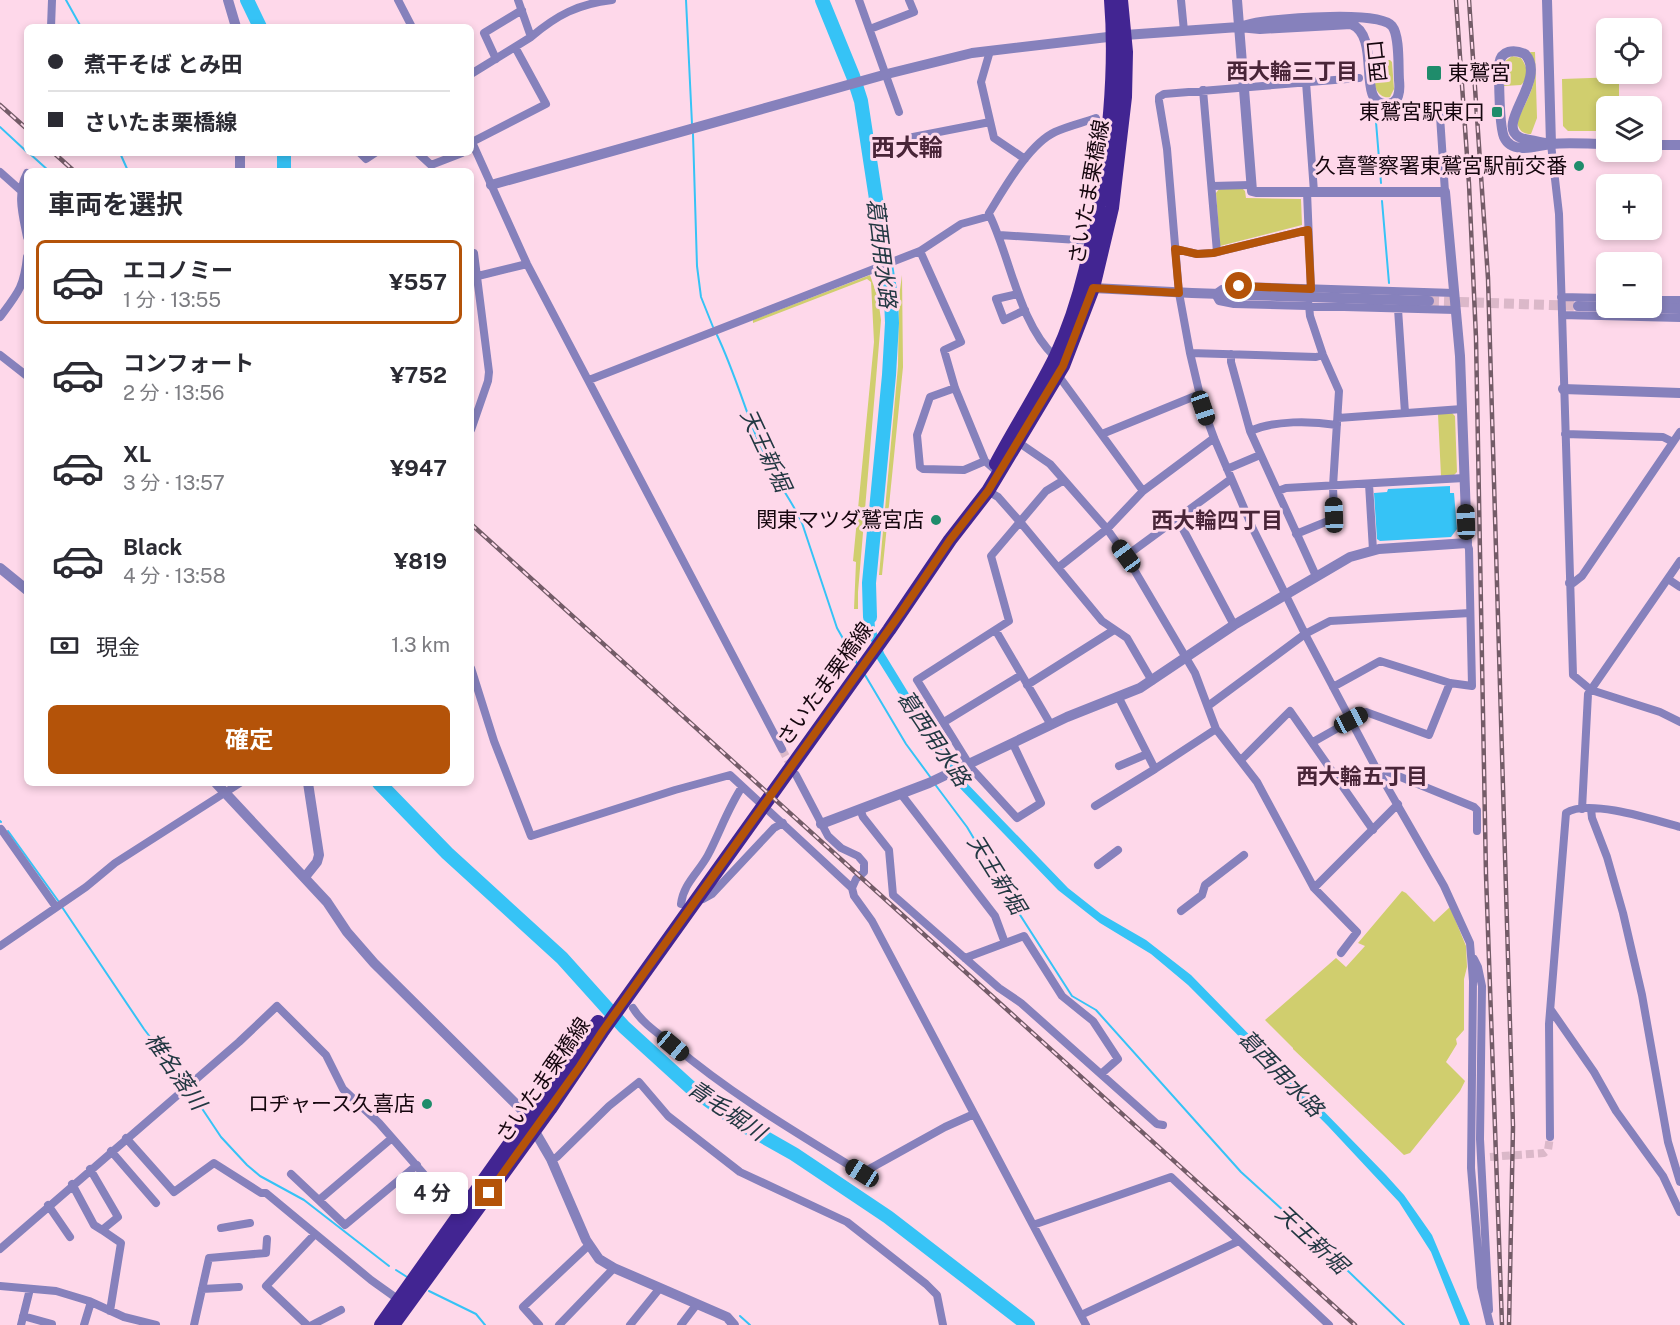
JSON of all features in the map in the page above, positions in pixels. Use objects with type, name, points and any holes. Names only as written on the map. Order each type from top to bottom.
[{"type":"main road","name":"さいたま栗橋線","points":[[887,625],[1055,357],[1088,286],[1106,240],[1118,170],[1125,98],[1119,35],[1111,0]]},
{"type":"main road","name":"さいたま栗橋線","points":[[393,1325],[598,1029],[625,1002],[688,902],[887,625],[988,491],[1063,366],[1088,286],[1109,132],[1121,0]]},
{"type":"main road","name":"さいたま栗橋線","points":[[381,1325],[531,1124]]},
{"type":"street","points":[[51,24],[52,0]]},
{"type":"street","points":[[228,0],[235,24]]},
{"type":"street","points":[[398,0],[410,24]]},
{"type":"street","points":[[518,0],[531,37]]},
{"type":"street","points":[[474,72],[531,37],[552,20],[590,1],[612,0]]},
{"type":"street","points":[[859,0],[899,112]]},
{"type":"street","points":[[870,29],[914,12],[909,0]]},
{"type":"street","points":[[1181,0],[1184,31]]},
{"type":"street","points":[[1237,0],[1252,190],[1256,192],[1445,192]]},
{"type":"street","points":[[1547,0],[1551,144],[1559,214],[1572,669],[1575,678],[1591,690],[1660,712],[1680,722]]},
{"type":"street","points":[[496,59],[484,33],[522,10]]},
{"type":"street","name":"西口","points":[[1353,16],[1388,22],[1393,28],[1396,40],[1399,87],[1397,98],[1394,102],[1385,104],[1373,97],[1364,35],[1362,30],[1355,25],[1260,29],[1239,27],[1260,22],[1353,16]]},
{"type":"street","points":[[491,185],[887,74],[972,53],[1119,35],[1239,27]]},
{"type":"street","points":[[474,144],[546,104],[515,47]]},
{"type":"street","points":[[990,51],[981,82],[994,138],[1025,159]]},
{"type":"street","points":[[1551,144],[1518,137],[1513,131],[1513,120],[1531,80],[1530,64],[1525,54],[1515,51],[1507,52],[1501,56],[1498,64],[1502,128],[1505,139],[1513,146],[1525,148],[1551,144],[1596,144]]},
{"type":"street","points":[[1359,78],[1244,86],[1164,94],[1159,97],[1167,149],[1179,293],[1200,394],[1214,438],[1231,479],[1305,634],[1455,909],[1470,944],[1472,956],[1471,1168],[1481,1287],[1490,1325]]},
{"type":"street","points":[[1306,81],[1311,289]]},
{"type":"street","points":[[1203,90],[1217,252]]},
{"type":"street","points":[[1333,687],[1380,661],[1450,683],[1472,686],[1469,549],[1462,409],[1440,116]]},
{"type":"street","points":[[988,217],[988,213],[1025,159],[1053,133],[1096,118]]},
{"type":"street","points":[[908,138],[990,122]]},
{"type":"street","points":[[1662,145],[1680,145]]},
{"type":"street","points":[[474,149],[527,264],[782,749]]},
{"type":"street","points":[[421,156],[431,165],[454,156]]},
{"type":"street","points":[[0,172],[24,193],[20,208],[24,225]]},
{"type":"street","points":[[1212,186],[1250,185]]},
{"type":"street","points":[[590,381],[920,251],[961,224],[990,216],[999,235],[1025,310],[1055,357]]},
{"type":"street","points":[[1175,249],[1203,254],[1217,252],[1308,230]]},
{"type":"street","points":[[999,235],[1093,241]]},
{"type":"street","points":[[920,251],[961,342],[944,350],[955,388],[989,464],[964,470],[923,469],[920,467],[917,435],[930,397],[955,388]]},
{"type":"street","points":[[474,253],[489,372],[474,421]]},
{"type":"street","points":[[478,276],[527,264]]},
{"type":"street","points":[[0,317],[24,280]]},
{"type":"street","points":[[1088,286],[1179,293],[1429,301]]},
{"type":"street","points":[[1215,294],[1222,289],[1239,286],[1454,293]]},
{"type":"street","points":[[1018,294],[996,299],[1004,320],[1025,310]]},
{"type":"street","points":[[1215,294],[1219,301],[1234,304],[1455,310]]},
{"type":"street","points":[[1561,297],[1596,298]]},
{"type":"street","points":[[1662,300],[1680,300]]},
{"type":"street","points":[[1296,534],[1333,519],[1334,515],[1333,486],[1339,391],[1323,355],[1310,316],[1309,305]]},
{"type":"street","points":[[1578,306],[1596,307]]},
{"type":"street","points":[[1398,309],[1405,413]]},
{"type":"street","points":[[1662,309],[1680,309]]},
{"type":"street","points":[[1562,315],[1680,318]]},
{"type":"street","points":[[1190,353],[1316,357],[1323,355]]},
{"type":"street","points":[[1231,354],[1231,362],[1250,431],[1316,576]]},
{"type":"street","points":[[0,355],[24,374]]},
{"type":"street","points":[[1058,375],[1143,491]]},
{"type":"street","points":[[1563,389],[1680,393]]},
{"type":"street","points":[[1102,434],[1200,394]]},
{"type":"street","points":[[1250,431],[1286,424],[1462,409]]},
{"type":"street","points":[[1569,583],[1582,576],[1680,432]]},
{"type":"street","points":[[1565,434],[1663,437],[1673,442]]},
{"type":"street","points":[[1059,567],[1107,530],[1143,491],[1214,438]]},
{"type":"street","points":[[1018,442],[1050,464],[1107,530],[1126,556],[1186,657],[1216,729],[1257,782],[1314,888],[1357,932],[1341,953]]},
{"type":"street","points":[[1227,469],[1260,454]]},
{"type":"street","points":[[1278,491],[1286,488],[1464,478]]},
{"type":"street","points":[[1126,556],[1231,479]]},
{"type":"street","points":[[1013,744],[1041,803],[1020,818],[1014,816],[969,765],[917,680],[1009,621],[991,556],[1021,524],[1046,491],[1064,480]]},
{"type":"street","points":[[1369,484],[1373,550]]},
{"type":"street","points":[[988,491],[998,497],[1059,567],[1101,621],[1127,638],[1152,681]]},
{"type":"street","points":[[1177,518],[1234,625]]},
{"type":"street","points":[[821,824],[901,794],[969,765],[1067,717],[1119,698],[1152,681],[1234,625],[1342,561],[1373,550],[1467,543]]},
{"type":"street","points":[[1680,561],[1586,699],[1586,809],[1623,913],[1642,995],[1668,1142],[1680,1182]]},
{"type":"street","points":[[0,568],[24,588]]},
{"type":"street","points":[[1668,579],[1680,588]]},
{"type":"street","points":[[1208,706],[1305,634],[1330,621],[1470,613]]},
{"type":"street","points":[[1027,685],[1114,630]]},
{"type":"street","points":[[996,631],[1051,725]]},
{"type":"street","points":[[944,722],[1021,675]]},
{"type":"street","points":[[474,678],[494,741],[531,836],[730,775],[852,888],[854,896],[872,921],[1086,1325]]},
{"type":"street","points":[[1313,742],[1366,712],[1429,735],[1450,683]]},
{"type":"street","points":[[1119,698],[1155,769]]},
{"type":"street","points":[[1241,760],[1290,711],[1373,830]]},
{"type":"street","points":[[1095,806],[1216,729]]},
{"type":"street","points":[[1119,766],[1148,754]]},
{"type":"street","points":[[1376,766],[1474,807],[1477,831]]},
{"type":"street","points":[[796,775],[828,836],[841,849],[858,856],[864,863],[864,872],[852,888]]},
{"type":"street","points":[[219,786],[327,902],[347,932],[374,963],[531,1124],[551,1159],[590,1245],[599,1259],[614,1268],[727,1317],[734,1325]]},
{"type":"street","points":[[0,946],[115,863],[236,786]]},
{"type":"street","points":[[305,877],[317,862],[319,855],[308,786]]},
{"type":"street","points":[[742,787],[707,857],[682,895],[688,902],[704,899],[712,894],[774,828],[783,823]]},
{"type":"street","points":[[901,794],[995,916],[1005,943]]},
{"type":"street","points":[[1314,888],[1398,804]]},
{"type":"street","points":[[860,809],[863,817],[889,850],[893,895],[999,988],[1021,1003],[1157,1124],[1163,1125]]},
{"type":"street","points":[[1550,1137],[1549,1035],[1564,818],[1568,811],[1586,809],[1622,812],[1680,827]]},
{"type":"street","points":[[1,829],[56,907]]},
{"type":"street","points":[[1098,865],[1118,850]]},
{"type":"street","points":[[1181,911],[1202,895],[1205,885],[1244,855]]},
{"type":"street","points":[[965,958],[1024,936],[1062,996],[1093,1022],[1118,1059],[1101,1074]]},
{"type":"street","points":[[1472,956],[1478,967],[1482,986],[1480,1036],[1486,1157],[1490,1304],[1488,1315]]},
{"type":"street","points":[[625,1002],[643,1021],[708,1075],[862,1173],[945,1127],[974,1114]]},
{"type":"street","points":[[0,1249],[72,1184],[239,1042],[277,1006],[326,1055],[343,1089],[392,1138],[428,1179]]},
{"type":"street","points":[[1551,1010],[1604,1088],[1616,1111],[1663,1176],[1680,1212]]},
{"type":"street","points":[[1472,1015],[1477,1022],[1480,1036]]},
{"type":"street","points":[[1549,1035],[1565,1030]]},
{"type":"street","points":[[551,1159],[557,1157],[609,1106],[639,1082],[668,1116],[716,1155],[748,1176],[847,1222],[926,1284],[937,1295],[943,1325]]},
{"type":"street","points":[[126,1138],[174,1192],[214,1163],[261,1193],[266,1193],[371,1280],[399,1300]]},
{"type":"street","points":[[319,1200],[392,1138]]},
{"type":"street","points":[[111,1151],[156,1203]]},
{"type":"street","points":[[291,1174],[345,1225],[417,1165]]},
{"type":"street","points":[[90,1170],[118,1217],[102,1230]]},
{"type":"street","points":[[1033,1225],[1171,1178],[1329,1325]]},
{"type":"street","points":[[72,1184],[94,1225],[121,1243],[110,1311]]},
{"type":"street","points":[[48,1205],[70,1238]]},
{"type":"street","points":[[221,1228],[250,1223]]},
{"type":"street","points":[[307,1325],[266,1286],[315,1234]]},
{"type":"street","points":[[194,1325],[208,1258],[266,1254],[267,1239]]},
{"type":"street","points":[[1081,1315],[1239,1241]]},
{"type":"street","points":[[539,1325],[523,1307],[590,1245]]},
{"type":"street","points":[[559,1325],[614,1268]]},
{"type":"street","points":[[0,1286],[56,1291],[91,1302],[110,1311],[123,1321],[156,1325]]},
{"type":"street","points":[[202,1289],[239,1287]]},
{"type":"street","points":[[630,1325],[660,1288]]},
{"type":"street","points":[[30,1289],[22,1321],[52,1325]]},
{"type":"street","points":[[84,1325],[91,1302]]},
{"type":"street","points":[[681,1325],[697,1304]]},
{"type":"street","points":[[312,1325],[341,1310]]},
{"type":"shaded area","points":[[1530,52],[1535,52],[1537,118],[1531,134],[1521,131],[1517,122],[1529,97],[1534,79],[1534,61]]},
{"type":"shaded area","points":[[1512,56],[1521,58],[1523,61],[1527,72],[1526,79],[1521,85],[1504,86],[1504,62]]},
{"type":"shaded area","points":[[1390,60],[1394,89],[1390,97],[1384,97],[1374,84],[1374,71],[1377,61]]},
{"type":"shaded area","points":[[1596,78],[1596,84],[1619,84],[1619,96],[1596,96],[1596,131],[1568,131],[1563,126],[1562,79]]},
{"type":"shaded area","points":[[1242,188],[1246,198],[1301,199],[1302,225],[1220,246],[1216,193],[1219,189]]},
{"type":"shaded area","points":[[870,275],[878,298],[881,320],[858,609],[854,609],[856,562],[853,561],[874,342],[871,282],[867,279],[753,323],[753,320]]},
{"type":"shaded area","points":[[902,275],[903,367],[882,575],[879,575],[898,366],[899,297]]},
{"type":"shaded area","points":[[1452,413],[1455,416],[1457,472],[1454,475],[1441,476],[1438,414]]},
{"type":"shaded area","points":[[1402,891],[1434,922],[1450,907],[1466,946],[1467,967],[1464,979],[1464,1030],[1456,1039],[1457,1044],[1446,1062],[1465,1081],[1460,1091],[1410,1153],[1404,1155],[1265,1020],[1336,958],[1346,967],[1365,946],[1358,943]]},
{"type":"water","points":[[1450,486],[1450,493],[1454,493],[1457,529],[1451,537],[1380,541],[1377,539],[1374,493],[1387,492],[1388,489]]},
{"type":"water","points":[[864,599],[873,601],[875,628],[884,653],[958,774],[1068,888],[1101,914],[1146,940],[1191,975],[1386,1175],[1404,1195],[1432,1235],[1470,1325],[1460,1325],[1431,1252],[1399,1202],[1328,1126],[1188,985],[1151,954],[1100,923],[1058,890],[954,782],[877,659],[868,631]]},
{"type":"waterway","points":[[66,0],[79,24]]},
{"type":"waterway","name":"青毛堀川","points":[[247,0],[259,24]]},
{"type":"waterway","name":"天王新堀","points":[[686,0],[692,124]]},
{"type":"waterway","name":"葛西用水路","points":[[822,0],[861,101],[891,297],[889,375],[869,583],[870,617]]},
{"type":"waterway","points":[[1376,122],[1381,183]]},
{"type":"waterway","points":[[0,127],[24,149]]},
{"type":"waterway","name":"天王新堀","points":[[693,134],[697,266],[701,297],[713,327]]},
{"type":"waterway","points":[[32,156],[46,168]]},
{"type":"waterway","points":[[121,156],[127,168]]},
{"type":"waterway","name":"青毛堀川","points":[[284,156],[284,168]]},
{"type":"waterway","points":[[1382,201],[1389,283]]},
{"type":"waterway","name":"天王新堀","points":[[717,335],[765,458],[802,523],[837,628],[858,665]]},
{"type":"waterway","name":"天王新堀","points":[[865,675],[906,744],[931,778]]},
{"type":"waterway","name":"天王新堀","points":[[934,783],[967,827],[1072,996],[1096,1010],[1241,1172],[1404,1325]]},
{"type":"waterway","name":"青毛堀川","points":[[382,786],[447,853],[562,958],[624,1027],[690,1087],[741,1124],[794,1154],[888,1217],[1028,1325]]},
{"type":"waterway","name":"椎名落川","points":[[8,831],[59,902]]},
{"type":"waterway","name":"椎名落川","points":[[62,907],[144,1029],[186,1084]]},
{"type":"waterway","name":"椎名落川","points":[[189,1089],[221,1137],[247,1165],[260,1176],[304,1200],[389,1266]]},
{"type":"waterway","name":"椎名落川","points":[[396,1270],[407,1277]]},
{"type":"waterway","name":"椎名落川","points":[[429,1291],[476,1314],[485,1325]]},
{"type":"waterway","points":[[740,1316],[750,1325]]},
{"type":"tunnel","points":[[1429,301],[1578,306]]},
{"type":"tunnel","points":[[782,749],[793,770]]},
{"type":"tunnel","points":[[1490,1157],[1544,1153],[1548,1150],[1550,1137]]},
{"type":"railway","points":[[1456,0],[1469,184],[1476,338],[1486,875],[1502,1325]]},
{"type":"railway","points":[[1469,0],[1488,278],[1513,1127],[1509,1325]]},
{"type":"railway","points":[[0,105],[24,126]]},
{"type":"railway","points":[[57,156],[71,168]]},
{"type":"railway","points":[[474,527],[1355,1325]]},
{"type":"place","name":"東鷲宮","points":[[1434,73]]},
{"type":"place","name":"東鷲宮駅東口","points":[[1497,112]]},
{"type":"place","name":"久喜警察署東鷲宮駅前交番","points":[[1579,166]]},
{"type":"place","name":"関東マツダ鷲宮店","points":[[936,520]]},
{"type":"place","name":"ロヂャース久喜店","points":[[427,1104]]},
{"type":"district","name":"西大輪三丁目","points":[[1292,71]]},
{"type":"district","name":"西大輪","points":[[907,148]]},
{"type":"district","name":"西大輪四丁目","points":[[1217,520]]},
{"type":"district","name":"西大輪五丁目","points":[[1362,776]]},
{"type":"route","points":[[489,1193],[900,614],[950,540],[988,491],[1063,366],[1093,288],[1179,293],[1175,249],[1197,254],[1213,253],[1308,230],[1311,289],[1239,286]]}]
